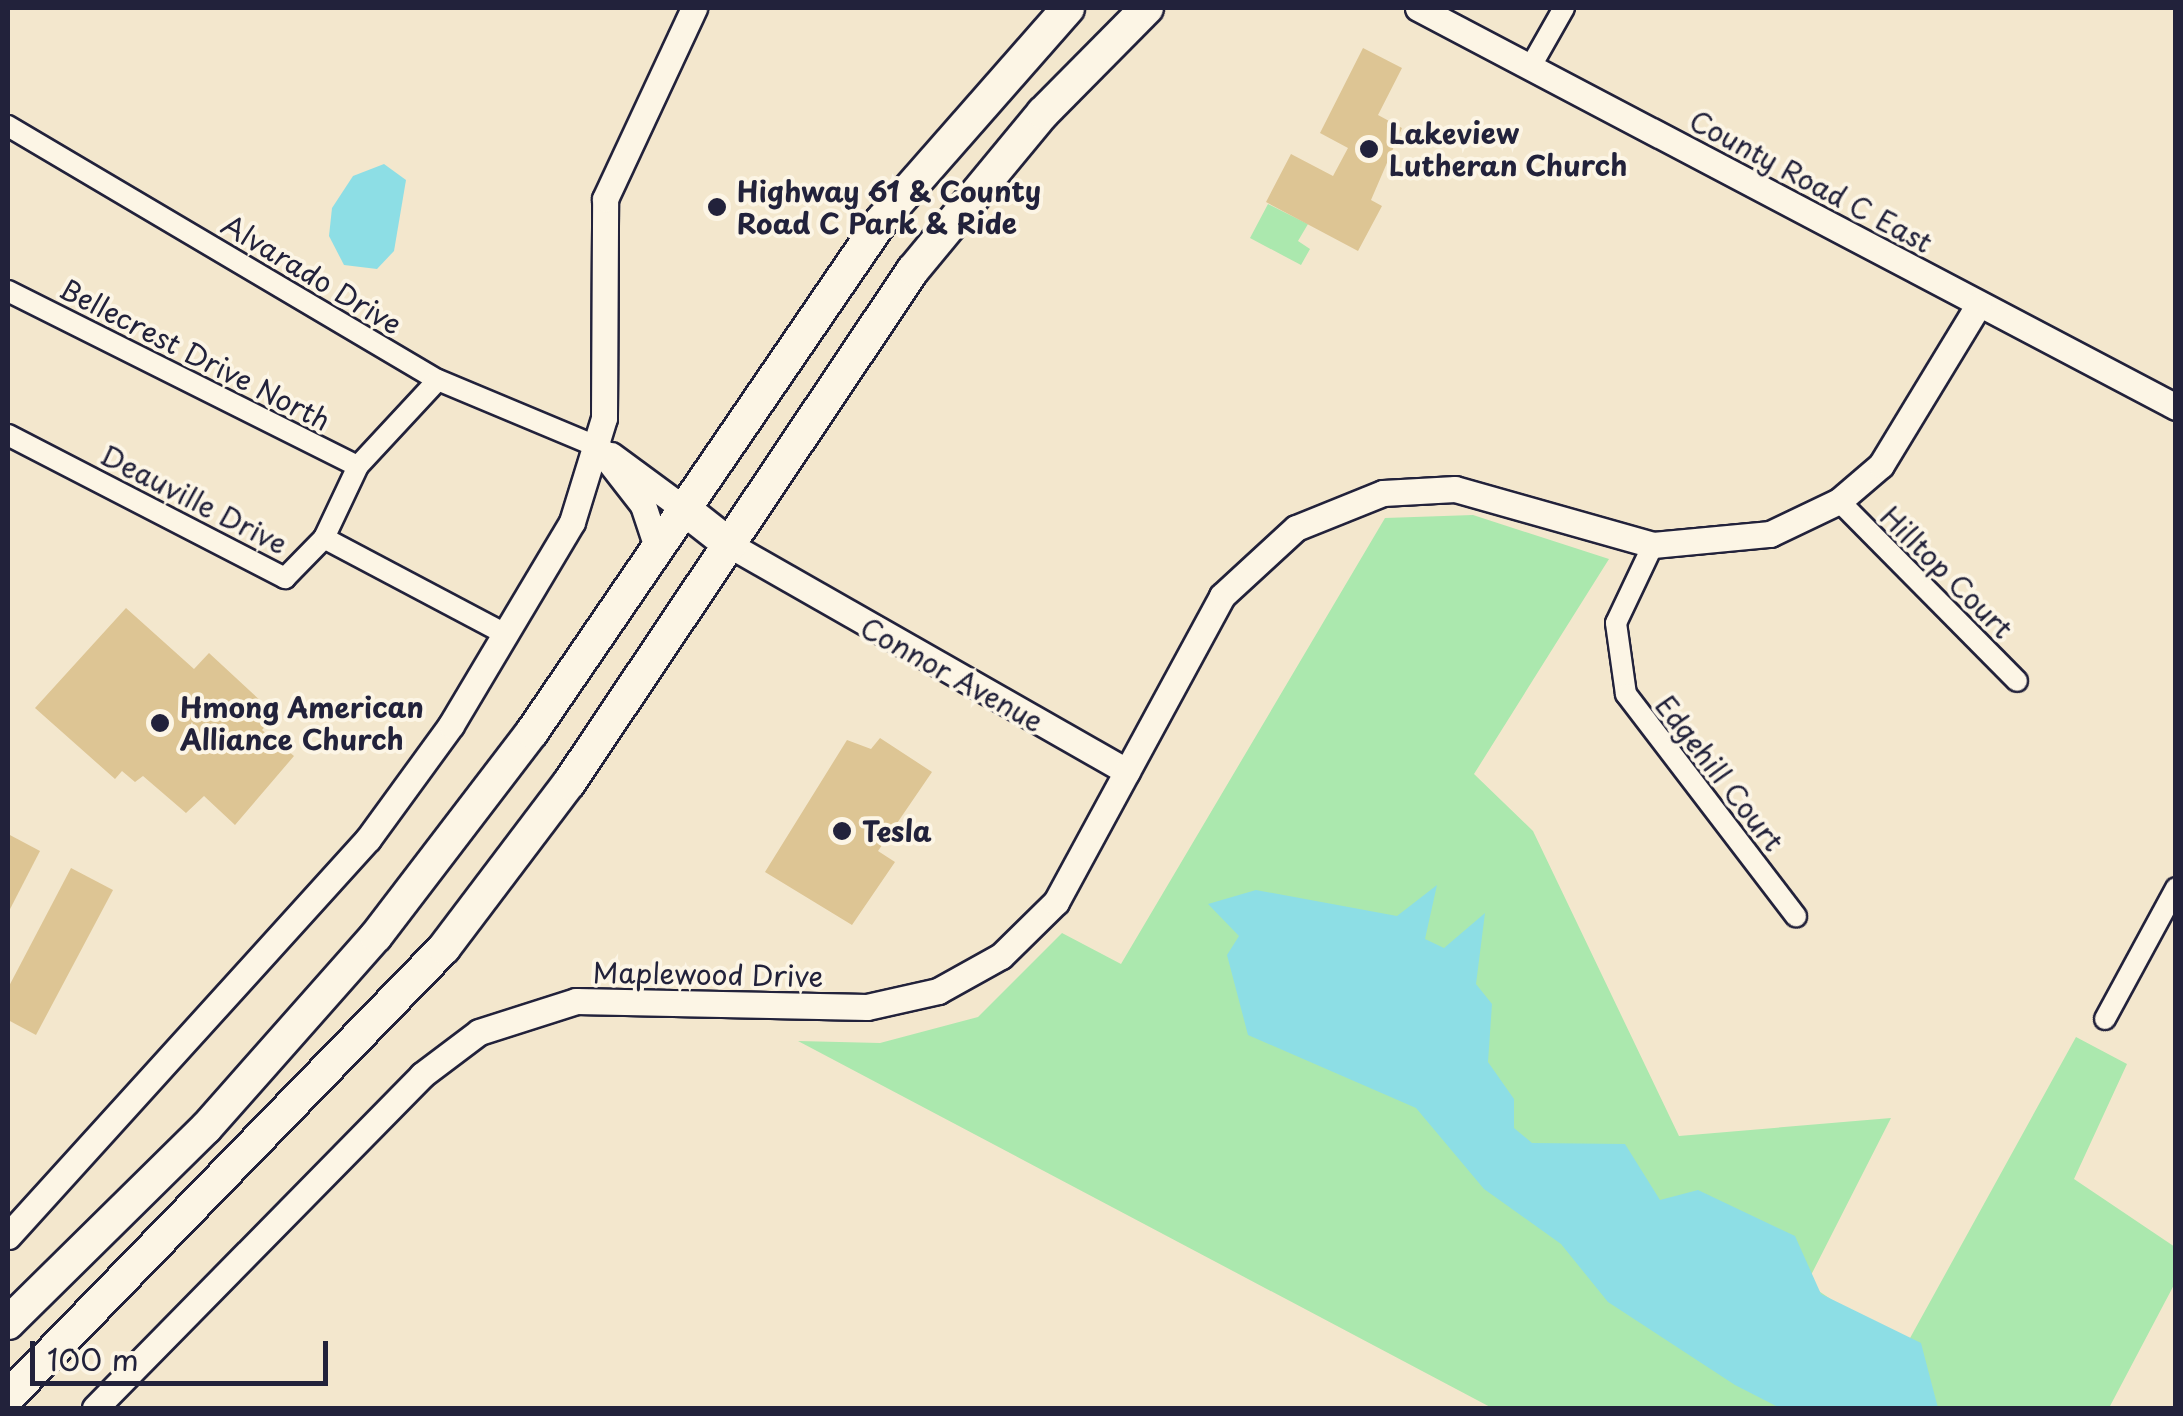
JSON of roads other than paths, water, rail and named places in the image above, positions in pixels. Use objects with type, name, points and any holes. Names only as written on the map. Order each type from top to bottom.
[{"type":"main road","points":[[8,1323],[206,1128],[376,936],[532,732],[882,220],[1068,8]]},
{"type":"main road","points":[[8,1397],[444,948],[730,545],[913,270],[1043,113],[1147,8]]},
{"type":"main road","name":"Connor Avenue","points":[[683,508],[730,545]]},
{"type":"street","points":[[8,1236],[304,917],[428,758],[572,522],[598,447],[605,199],[694,8]]},
{"type":"street","name":"County Road C East","points":[[1418,8],[2176,408]]},
{"type":"street","points":[[1531,66],[1564,8]]},
{"type":"street","name":"Alvarado Drive","points":[[8,126],[438,380],[598,447]]},
{"type":"street","name":"Bellecrest Drive North","points":[[8,291],[358,466]]},
{"type":"street","points":[[1839,501],[1904,437],[1979,304]]},
{"type":"street","points":[[324,538],[358,466],[438,380]]},
{"type":"street","name":"Deauville Drive","points":[[8,435],[285,578],[324,538],[505,634]]},
{"type":"street","points":[[598,447],[683,508]]},
{"type":"street","points":[[598,447],[643,506],[657,547]]},
{"type":"street","name":"Maplewood Drive","points":[[95,1408],[422,1075],[480,1032],[576,1001],[867,1007],[938,991],[1001,956],[1056,902],[1222,596],[1267,549],[1328,511],[1383,493],[1456,489],[1653,545],[1735,543],[1839,501]]},
{"type":"street","name":"Hilltop Court","points":[[1839,501],[2017,681]]},
{"type":"street","points":[[754,509],[779,575]]},
{"type":"street","name":"Connor Avenue","points":[[730,545],[1127,770]]},
{"type":"street","name":"Edgehill Court","points":[[1653,545],[1616,623],[1626,694],[1796,916]]},
{"type":"street","points":[[2105,1019],[2176,888]]},
{"type":"water","points":[[384,164],[406,180],[394,251],[377,269],[344,265],[329,236],[332,208],[353,176]]},
{"type":"water","points":[[1437,885],[1425,939],[1444,948],[1485,913],[1476,984],[1492,1004],[1488,1062],[1514,1099],[1514,1128],[1532,1143],[1625,1144],[1660,1200],[1698,1190],[1795,1236],[1821,1294],[1921,1343],[1938,1408],[1780,1408],[1735,1385],[1608,1302],[1561,1244],[1484,1189],[1416,1108],[1248,1035],[1227,955],[1239,936],[1208,904],[1256,890],[1397,916]]},
{"type":"place","name":"Lakeview Lutheran Church","points":[[1369,149]]},
{"type":"place","name":"Highway 61 & County Road C Park & Ride","points":[[717,207]]},
{"type":"place","name":"Hmong American Alliance Church","points":[[160,723]]},
{"type":"place","name":"Tesla","points":[[842,831]]}]
